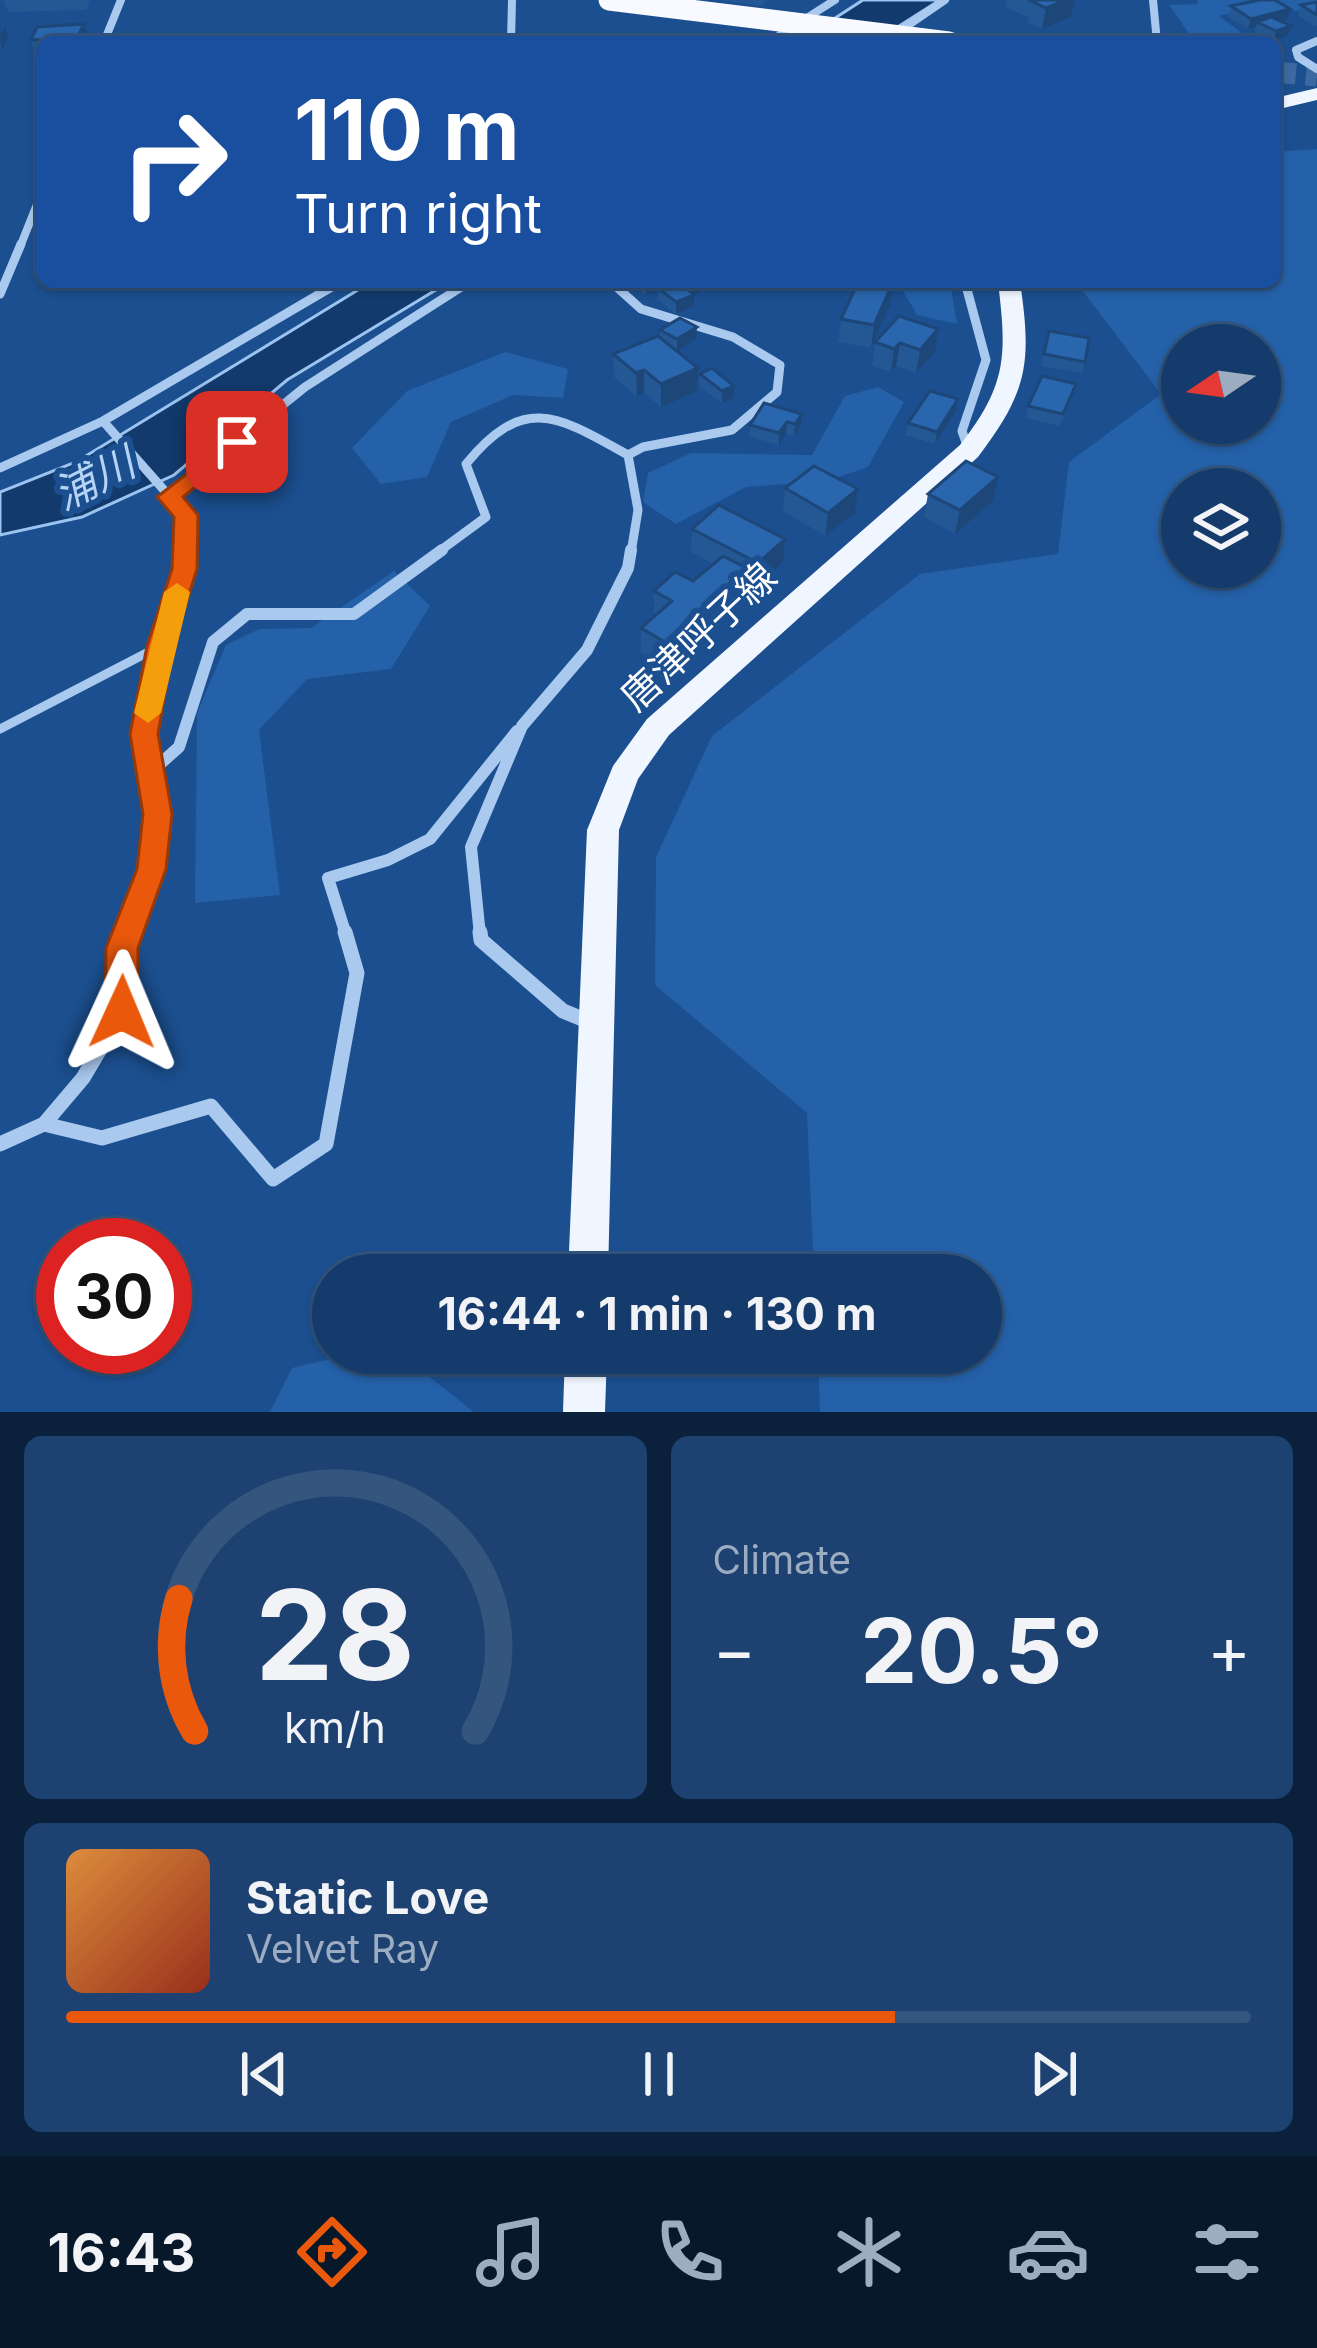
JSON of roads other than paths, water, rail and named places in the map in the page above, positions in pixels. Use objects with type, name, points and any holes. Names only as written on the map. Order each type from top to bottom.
[{"type":"highway","points":[[609,0],[900,36]]},
{"type":"main road","points":[[1281,103],[1317,94]]},
{"type":"main road","name":"唐津呼子線","points":[[589,1254],[602,830],[624,775],[658,727],[969,452],[1001,412],[1015,383],[1019,356],[1011,288]]},
{"type":"main road","points":[[584,1412],[585,1374]]},
{"type":"street","points":[[106,36],[121,0]]},
{"type":"street","points":[[512,0],[512,36]]},
{"type":"street","points":[[778,36],[835,0]]},
{"type":"street","points":[[893,36],[945,0]]},
{"type":"street","points":[[1153,0],[1156,36]]},
{"type":"street","points":[[927,36],[934,8]]},
{"type":"street","points":[[1317,41],[1296,50],[1298,57],[1317,69]]},
{"type":"street","points":[[0,294],[36,207]]},
{"type":"street","points":[[0,468],[103,421],[330,288]]},
{"type":"street","points":[[169,497],[304,387],[461,288]]},
{"type":"street","points":[[618,288],[641,309],[733,338],[780,365],[777,392],[732,430],[643,447],[628,455]]},
{"type":"street","points":[[967,288],[986,360],[962,431],[969,452]]},
{"type":"street","points":[[151,772],[179,747],[213,642],[248,614],[354,614],[486,517],[466,464],[491,428],[522,417],[558,417],[628,455]]},
{"type":"street","points":[[0,1144],[44,1124],[83,1078],[122,1012],[122,948],[152,869],[158,814],[144,734],[160,646],[184,569],[186,515],[103,421]]},
{"type":"street","points":[[44,1124],[102,1138],[211,1106],[273,1179],[326,1144],[357,973],[328,878],[390,860],[440,832],[493,756],[587,650],[628,568],[638,510],[628,455]]},
{"type":"street","points":[[522,726],[471,847],[481,940],[563,1011],[595,1024]]},
{"type":"lane","points":[[0,729],[160,646]]},
{"type":"water","points":[[863,0],[940,0],[883,36],[807,36]]},
{"type":"water","name":"浦川","points":[[361,288],[439,288],[287,380],[174,475],[82,517],[0,535],[0,492],[76,462]]},
{"type":"tunnel","points":[[1281,73],[1317,76]]}]
